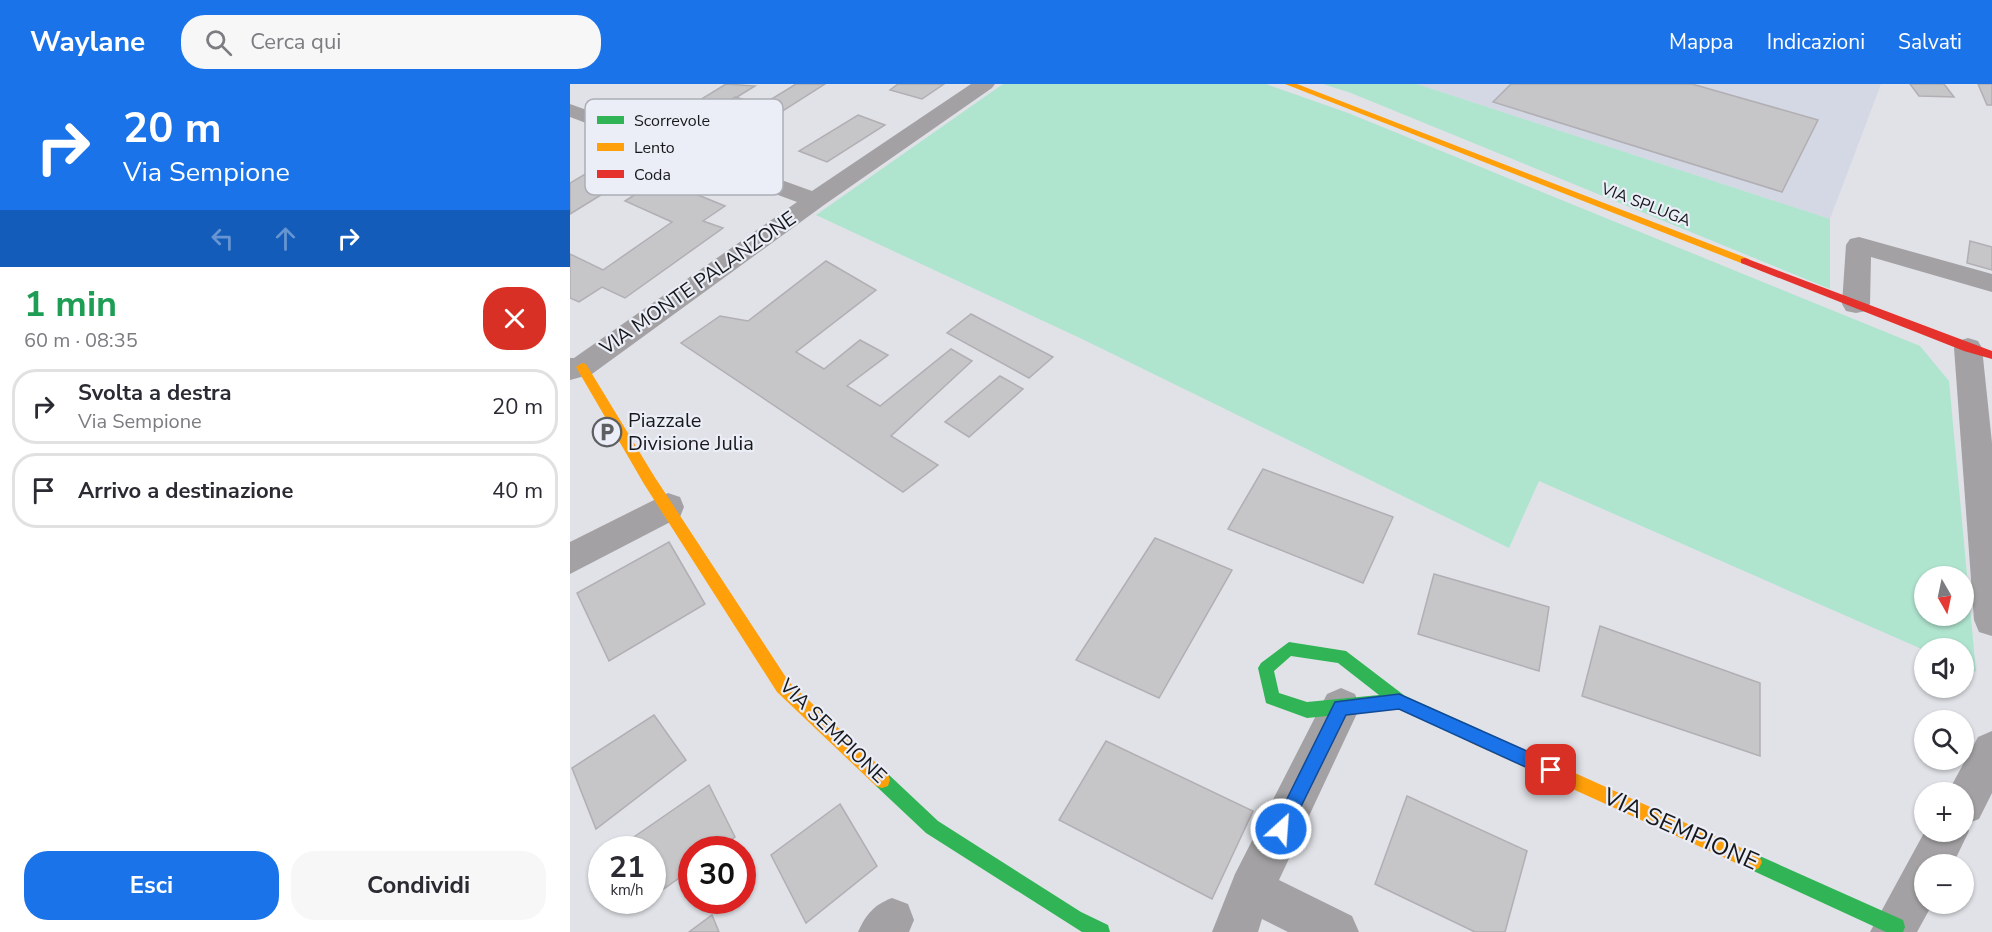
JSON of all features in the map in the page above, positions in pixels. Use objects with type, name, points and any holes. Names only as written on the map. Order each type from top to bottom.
[{"type":"street","name":"VIA MONTE PALANZONE","points":[[576,368],[985,84]]},
{"type":"street","name":"VIA SPLUGA","points":[[1289,84],[1980,351]]},
{"type":"street","name":"VIA MONTE PALANZONE","points":[[570,110],[585,116]]},
{"type":"street","name":"VIA MONTE PALANZONE","points":[[783,188],[815,200]]},
{"type":"street","points":[[1856,304],[1859,245],[1992,283]]},
{"type":"street","points":[[1980,351],[1992,620]]},
{"type":"street","name":"VIA SEMPIONE","points":[[576,368],[669,507],[783,687],[932,827],[1081,927]]},
{"type":"street","points":[[570,559],[669,507]]},
{"type":"street","name":"VIA SEMPIONE","points":[[1399,701],[1307,710],[1272,698],[1266,668],[1289,650],[1341,656],[1399,701],[1894,929],[1914,893]]},
{"type":"street","points":[[1235,932],[1251,890],[1341,707]]},
{"type":"street","points":[[1974,785],[1992,751]]},
{"type":"street","points":[[1251,890],[1336,932]]},
{"type":"shaded area","points":[[1417,84],[1881,84],[1830,219]]},
{"type":"green space","points":[[1003,84],[1266,84],[1348,113],[1920,346],[1949,381],[1966,566],[1914,566],[1914,626],[1972,626],[1973,638],[1914,638],[1914,646],[1539,481],[1509,548],[1080,338],[816,215]]},
{"type":"green space","points":[[1323,84],[1417,84],[1830,219],[1830,289],[1351,93]]},
{"type":"building","points":[[726,84],[755,86],[734,99],[702,99]]},
{"type":"building","points":[[796,84],[825,84],[783,111],[783,99],[772,99]]},
{"type":"building","points":[[898,84],[944,84],[922,99],[890,90]]},
{"type":"building","points":[[1511,84],[1692,84],[1818,120],[1782,192],[1493,102]]},
{"type":"building","points":[[1910,84],[1944,84],[1954,97],[1919,96]]},
{"type":"building","points":[[1978,84],[1992,84],[1992,105],[1987,105]]},
{"type":"building","points":[[858,115],[885,125],[827,162],[799,151]]},
{"type":"building","points":[[585,174],[585,195],[601,195],[570,214],[570,183]]},
{"type":"building","points":[[634,195],[698,195],[725,206],[703,221],[723,228],[625,298],[602,287],[579,302],[570,298],[570,254],[603,270],[672,222],[625,201]]},
{"type":"building","points":[[1970,241],[1992,247],[1992,270],[1967,263]]},
{"type":"building","points":[[826,261],[876,290],[796,352],[824,369],[860,340],[888,355],[847,386],[880,406],[951,349],[972,361],[891,436],[938,465],[903,492],[681,343],[720,316],[748,321]]},
{"type":"building","points":[[971,314],[1053,357],[1029,378],[947,333]]},
{"type":"building","points":[[1000,376],[1023,389],[969,437],[945,422]]},
{"type":"building","points":[[1263,469],[1393,517],[1363,583],[1228,529]]},
{"type":"building","points":[[1155,538],[1232,570],[1159,698],[1076,660]]},
{"type":"building","points":[[669,542],[705,604],[609,661],[577,593]]},
{"type":"building","points":[[1434,574],[1549,607],[1539,671],[1418,634]]},
{"type":"building","points":[[1600,626],[1760,683],[1760,756],[1582,696]]},
{"type":"building","points":[[654,715],[686,760],[596,829],[572,768]]},
{"type":"building","points":[[1106,741],[1253,811],[1212,899],[1059,820]]},
{"type":"building","points":[[709,785],[734,836],[678,836],[678,879],[666,887],[666,836],[635,836]]},
{"type":"building","points":[[1407,796],[1527,851],[1505,932],[1475,932],[1375,884]]},
{"type":"building","points":[[840,804],[877,866],[806,923],[771,855]]},
{"type":"building","points":[[712,915],[719,932],[689,932]]},
{"type":"traffic: fast","points":[[1399,701],[1307,710],[1272,698],[1266,668],[1289,649],[1341,656],[1399,701],[1475,736]]},
{"type":"traffic: fast","points":[[882,780],[932,827],[1075,918],[1101,932]]},
{"type":"traffic: fast","points":[[1753,862],[1896,927]]},
{"type":"traffic: slow","points":[[1289,84],[1745,261]]},
{"type":"traffic: slow","points":[[582,367],[649,480],[783,687],[882,780]]},
{"type":"traffic: slow","points":[[1475,736],[1753,862]]},
{"type":"traffic: jam","points":[[1745,261],[1968,348],[1992,355]]},
{"type":"place","name":"Piazzale Divisione Julia","points":[[607,432]]},
{"type":"route","points":[[1281,829],[1341,707],[1399,701],[1551,770]]}]
